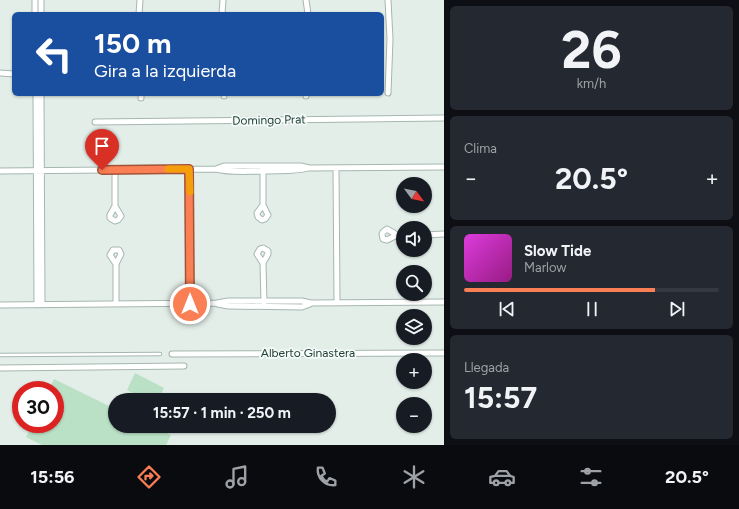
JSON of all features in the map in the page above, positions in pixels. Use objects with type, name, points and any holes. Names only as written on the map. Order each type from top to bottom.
[{"type":"street","points":[[35,0],[35,12]]},
{"type":"street","points":[[41,0],[41,12]]},
{"type":"street","points":[[139,12],[140,0]]},
{"type":"street","points":[[222,12],[223,0]]},
{"type":"street","points":[[306,0],[308,12]]},
{"type":"street","points":[[388,0],[390,39],[388,93]]},
{"type":"street","points":[[1,74],[12,74]]},
{"type":"street","points":[[36,96],[39,171]]},
{"type":"street","points":[[39,305],[39,171],[41,96]]},
{"type":"street","name":"Domingo Prat","points":[[95,122],[444,118]]},
{"type":"street","points":[[0,171],[189,169],[216,169],[224,171],[263,168],[301,170],[309,168],[444,167]]},
{"type":"street","points":[[263,168],[263,205]]},
{"type":"street","points":[[336,168],[337,303]]},
{"type":"street","points":[[189,169],[190,304]]},
{"type":"street","points":[[115,170],[115,206]]},
{"type":"street","points":[[432,235],[444,234]]},
{"type":"street","points":[[264,263],[264,304]]},
{"type":"street","points":[[116,264],[116,304]]},
{"type":"street","points":[[0,305],[217,303],[228,306],[264,304],[302,306],[311,303],[444,302]]},
{"type":"street","name":"Alberto Ginastera","points":[[172,354],[444,353]]},
{"type":"street","points":[[0,368],[184,366]]},
{"type":"lane","points":[[0,355],[160,354]]},
{"type":"green space","points":[[135,373],[164,388],[162,393],[133,393],[127,390]]},
{"type":"green space","points":[[64,384],[108,406],[108,433],[167,433],[171,435],[166,445],[42,445],[26,437],[28,433],[64,433]]},
{"type":"slow traffic","points":[[168,169],[189,169],[190,192]]},
{"type":"route","points":[[102,170],[189,169],[190,304]]}]
